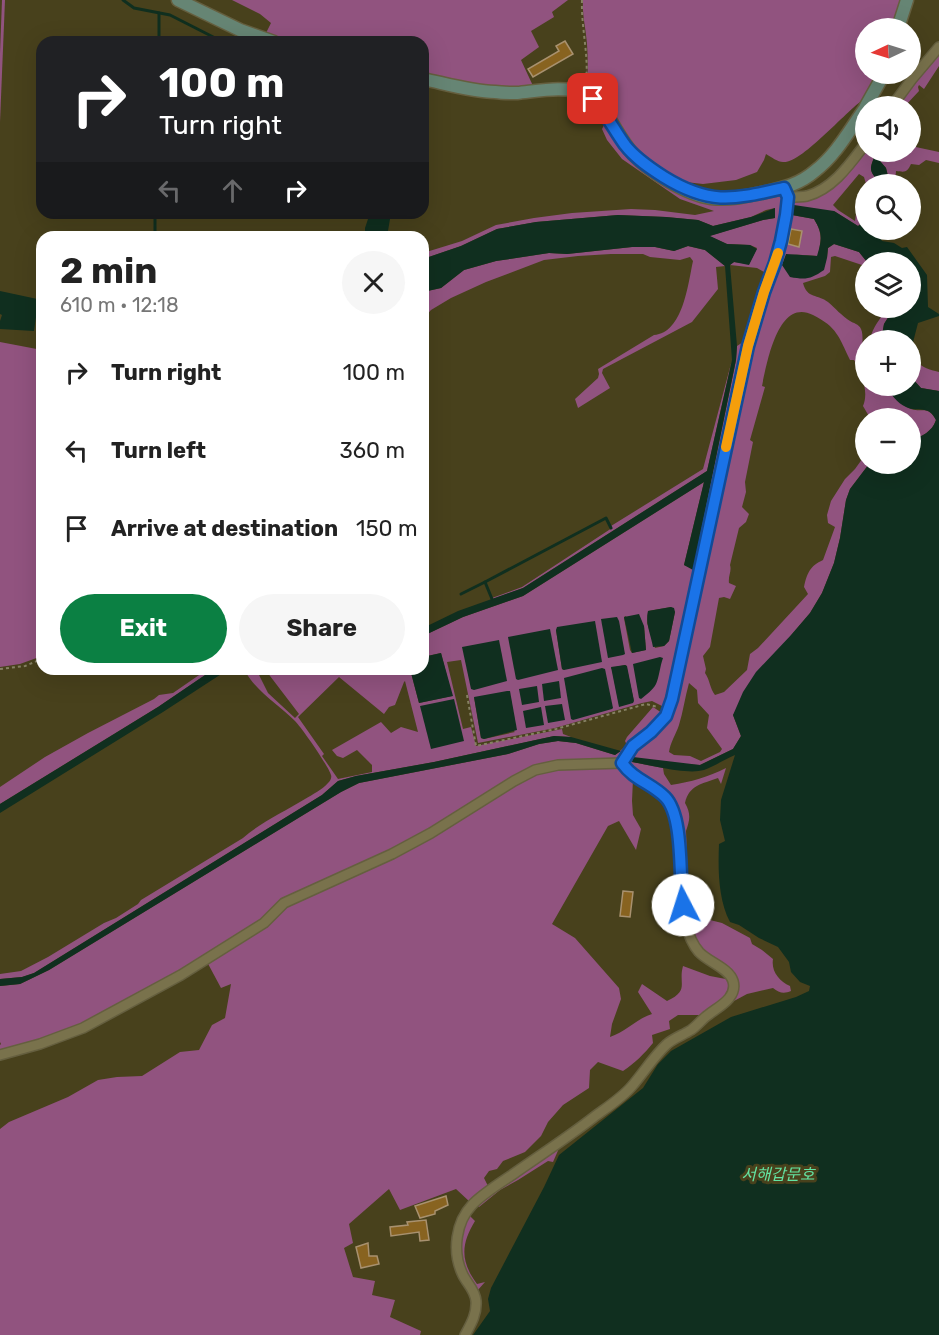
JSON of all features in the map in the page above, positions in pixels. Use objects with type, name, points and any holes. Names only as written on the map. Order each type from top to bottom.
[{"type":"street","points":[[178,0],[257,36]]},
{"type":"street","points":[[901,18],[907,0]]},
{"type":"street","points":[[899,96],[939,47]]},
{"type":"street","points":[[429,80],[492,92],[563,90],[585,93],[600,107],[634,155],[657,173],[686,189],[709,198],[786,192],[806,196],[831,183],[855,157]]},
{"type":"street","points":[[786,192],[825,163],[855,123]]},
{"type":"street","points":[[622,763],[633,746],[666,716],[672,699],[748,346],[781,241],[786,215],[786,192]]},
{"type":"street","points":[[0,1054],[40,1044],[83,1028],[181,975],[264,923],[284,903],[392,854],[535,770],[558,765],[622,763]]},
{"type":"street","points":[[465,1335],[473,1321],[476,1299],[462,1274],[457,1256],[457,1240],[461,1221],[472,1204],[591,1119],[630,1088],[669,1042],[691,1030],[706,1016],[728,1002],[733,988],[733,980],[727,973],[698,951],[685,923],[678,827],[674,811],[663,795],[628,772],[622,763]]},
{"type":"path","points":[[582,0],[588,67],[585,93]]},
{"type":"path","points":[[0,669],[25,666],[36,661]]},
{"type":"path","points":[[467,695],[476,746],[556,729],[646,704],[658,706],[666,716]]},
{"type":"shaded area","points":[[2,0],[5,0],[0,122],[0,53]]},
{"type":"shaded area","points":[[184,0],[265,35],[271,23],[260,14],[232,0],[568,0],[552,12],[554,17],[531,31],[539,47],[521,60],[534,88],[580,89],[583,86],[587,67],[584,87],[581,90],[515,91],[480,88],[429,78],[429,36],[265,36],[239,27]]},
{"type":"shaded area","points":[[583,0],[904,0],[898,18],[855,18],[855,84],[877,84],[870,96],[855,96],[855,107],[813,145],[791,160],[783,162],[766,154],[757,172],[736,180],[703,184],[677,181],[699,191],[717,194],[753,192],[788,182],[801,177],[815,167],[840,139],[855,116],[852,124],[824,160],[803,178],[779,187],[749,193],[712,195],[689,188],[653,168],[635,154],[587,88]]},
{"type":"shaded area","points":[[939,49],[939,66],[924,89],[919,85],[919,91],[914,96],[902,96],[911,84],[921,84],[921,72]]},
{"type":"shaded area","points":[[563,92],[582,98],[552,95],[503,99],[477,96]]},
{"type":"shaded area","points":[[582,98],[591,101],[623,147],[697,197],[781,190],[784,198],[778,240],[762,291],[669,698],[664,707],[652,701],[555,728],[478,743],[461,660],[447,662],[463,729],[471,727],[476,746],[562,729],[563,734],[571,737],[554,736],[338,781],[322,795],[34,973],[22,977],[0,979],[0,974],[21,971],[116,918],[265,822],[317,792],[329,781],[331,776],[329,771],[303,731],[247,675],[259,675],[268,693],[295,718],[299,714],[269,675],[412,675],[419,703],[452,696],[441,653],[429,656],[429,633],[463,617],[523,596],[704,482],[684,565],[693,569],[737,346],[746,340],[766,273],[757,268],[730,265],[734,262],[749,264],[757,248],[750,245],[727,244],[709,236],[775,218],[775,208],[751,217],[713,226],[698,220],[618,215],[536,222],[497,229],[461,246],[429,257],[429,251],[462,241],[496,225],[534,218],[631,209],[695,215],[714,211],[680,199],[622,159],[607,140],[602,129],[605,123]],"holes":[[[671,607],[675,612],[669,641],[664,646],[655,648],[647,623],[648,611]],[[625,616],[644,626],[646,650],[632,653]],[[576,625],[564,670],[562,669],[556,630]],[[626,665],[634,701],[611,668]],[[339,677],[384,714],[389,707],[395,705],[405,681],[418,732],[401,727],[391,733],[381,722],[332,750],[337,756],[343,758],[357,750],[372,765],[372,772],[338,779],[298,717]],[[474,697],[515,732],[481,738]]]},
{"type":"shaded area","points":[[921,148],[939,152],[939,163],[926,160],[919,165],[911,164],[905,171],[896,171],[896,174],[888,174],[881,162],[921,162]]},
{"type":"shaded area","points":[[855,156],[855,162],[872,162],[871,171],[873,174],[855,174],[855,179],[833,205],[855,221],[855,224],[834,211],[792,215],[814,219],[820,233],[820,245],[818,256],[787,254],[827,258],[828,248],[834,244],[859,252],[855,252],[855,263],[835,256],[831,257],[830,272],[825,276],[803,283],[807,292],[828,302],[861,330],[855,330],[855,362],[850,360],[832,328],[813,315],[801,312],[791,315],[776,335],[767,363],[762,386],[765,387],[750,440],[753,442],[742,507],[749,514],[746,522],[739,528],[730,565],[729,583],[736,586],[730,599],[719,598],[710,647],[703,656],[705,673],[715,695],[724,692],[747,670],[750,654],[808,594],[804,587],[808,574],[812,567],[823,560],[835,527],[828,523],[827,515],[831,501],[845,479],[855,469],[855,474],[861,474],[850,489],[846,500],[834,563],[822,593],[810,613],[733,715],[741,736],[733,749],[700,765],[632,762],[663,768],[671,785],[699,779],[726,768],[721,784],[718,778],[697,786],[690,792],[685,803],[689,817],[686,831],[689,903],[710,920],[722,923],[750,938],[752,944],[773,959],[773,968],[782,981],[790,986],[791,991],[782,992],[773,988],[747,994],[734,1001],[738,988],[701,948],[689,925],[679,813],[673,801],[643,779],[628,761],[631,754],[661,725],[752,345],[793,200],[815,195]],"holes":[[[689,683],[697,690],[698,703],[709,715],[707,728],[722,749],[701,761],[690,756],[674,755],[669,752],[679,725]]]},
{"type":"shaded area","points":[[688,246],[705,250],[725,266],[716,267],[718,289],[692,322],[603,369],[602,373],[610,388],[578,408],[575,399],[598,378],[598,369],[672,326],[678,317],[686,294],[693,261],[690,257],[680,260],[650,257],[643,254],[611,254],[544,260],[486,282],[451,298],[429,312],[429,291],[441,288],[464,270],[496,261],[549,253],[567,254],[632,247],[655,247],[674,251]]},
{"type":"shaded area","points":[[880,318],[888,318],[883,330],[874,330]]},
{"type":"shaded area","points":[[0,342],[36,349],[36,658],[20,664],[0,667]]},
{"type":"shaded area","points":[[732,360],[707,471],[523,588],[492,598],[522,587],[612,528],[611,526],[703,469]]},
{"type":"shaded area","points":[[921,365],[939,372],[939,391],[921,388]]},
{"type":"shaded area","points":[[865,396],[893,396],[909,408],[864,408]]},
{"type":"shaded area","points":[[921,410],[927,411],[936,420],[929,431],[921,436]]},
{"type":"shaded area","points":[[199,675],[205,675],[158,707],[0,804],[0,787],[45,757],[159,695],[173,693]]},
{"type":"shaded area","points":[[653,707],[662,713],[662,716],[616,759],[538,766],[430,831],[283,902],[263,922],[181,973],[82,1027],[0,1053],[0,986],[20,984],[49,970],[341,792],[359,783],[508,754],[539,744],[558,741],[576,743],[615,755],[627,745],[625,741],[627,737]]},
{"type":"shaded area","points":[[617,766],[633,779],[633,815],[641,829],[636,850],[619,821],[608,826],[552,924],[575,938],[619,988],[621,999],[610,1037],[652,1014],[638,992],[642,984],[667,1001],[674,997],[681,990],[683,966],[710,976],[731,980],[733,988],[725,1000],[705,1015],[678,1015],[669,1021],[670,1029],[652,1035],[653,1043],[623,1071],[598,1062],[590,1070],[589,1088],[563,1105],[548,1122],[541,1136],[525,1152],[503,1161],[497,1169],[489,1171],[484,1178],[489,1188],[470,1202],[456,1189],[400,1210],[389,1189],[349,1224],[353,1243],[344,1248],[353,1277],[375,1281],[372,1295],[395,1300],[390,1317],[421,1331],[420,1335],[0,1335],[0,1129],[9,1122],[68,1097],[98,1080],[142,1076],[180,1052],[199,1050],[212,1025],[225,1018],[231,984],[221,988],[206,960],[288,905],[335,883],[535,771]]},
{"type":"shaded area","points":[[560,1146],[553,1162],[548,1161],[500,1190],[479,1207],[477,1205],[504,1184]]},
{"type":"shaded area","points":[[469,1215],[475,1221],[467,1237],[465,1260],[477,1284],[485,1282],[477,1291],[465,1272],[460,1248]]},
{"type":"water","points":[[872,162],[881,162],[888,174],[873,174]]},
{"type":"water","points":[[794,205],[834,211],[855,224],[855,240],[882,240],[902,248],[907,247],[911,252],[859,252],[834,244],[828,248],[824,270],[808,278],[790,277],[782,265],[786,254],[817,256],[821,241],[814,219],[792,215]]},
{"type":"water","points":[[775,208],[775,218],[710,236],[727,244],[750,245],[757,249],[749,265],[734,262],[730,265],[737,346],[736,360],[693,570],[684,565],[704,482],[523,596],[463,617],[429,633],[429,625],[458,611],[523,588],[707,471],[732,360],[725,266],[705,250],[688,246],[674,251],[655,247],[632,247],[567,254],[549,253],[496,261],[464,270],[441,288],[429,291],[429,257],[461,246],[497,229],[536,222],[618,215],[698,220],[713,226],[751,217]]},
{"type":"water","points":[[368,219],[390,219],[388,231],[365,231]]},
{"type":"water","points":[[921,267],[927,275],[928,307],[939,316],[918,323],[916,330],[883,330],[888,318],[921,318]]},
{"type":"water","points":[[0,291],[36,299],[34,331],[0,329],[2,315],[0,314]]},
{"type":"water","name":"서해갑문호","points":[[921,388],[939,391],[939,1335],[473,1335],[490,1311],[488,1299],[491,1288],[559,1155],[643,1088],[658,1064],[671,1051],[731,1017],[809,991],[810,986],[800,982],[791,972],[789,962],[778,947],[730,922],[723,904],[719,864],[719,844],[725,841],[720,820],[721,800],[735,755],[697,771],[632,762],[633,757],[700,765],[733,749],[741,736],[733,715],[743,692],[756,672],[810,613],[822,593],[834,563],[850,489],[861,474],[921,474],[921,436],[932,428],[936,420],[930,412],[921,408],[909,408],[892,396],[921,396]]},
{"type":"water","points":[[671,607],[675,612],[669,641],[664,646],[653,647],[648,611]]},
{"type":"water","points":[[639,614],[644,626],[646,650],[632,653],[624,617]]},
{"type":"water","points":[[617,617],[625,654],[608,658],[601,619]]},
{"type":"water","points":[[595,621],[602,662],[562,669],[557,627]]},
{"type":"water","points":[[550,629],[558,670],[516,679],[508,637]]},
{"type":"water","points":[[499,640],[507,681],[471,689],[462,647]]},
{"type":"water","points":[[441,653],[453,696],[419,703],[412,675],[429,675],[429,656]]},
{"type":"water","points":[[663,658],[656,684],[641,699],[633,664]]},
{"type":"water","points":[[625,665],[634,701],[619,707],[611,667]]},
{"type":"water","points":[[605,669],[613,708],[571,719],[564,678]]},
{"type":"water","points":[[205,675],[220,675],[0,813],[0,804],[158,707]]},
{"type":"water","points":[[559,681],[561,698],[544,701],[542,684]]},
{"type":"water","points":[[537,686],[539,702],[522,705],[519,689]]},
{"type":"water","points":[[510,691],[517,730],[481,738],[474,697]]},
{"type":"water","points":[[454,699],[464,741],[431,749],[420,706]]},
{"type":"water","points":[[562,704],[565,720],[548,723],[545,706]]},
{"type":"water","points":[[541,707],[544,725],[526,728],[523,711]]},
{"type":"water","points":[[554,736],[571,737],[621,751],[615,755],[576,743],[558,741],[539,744],[508,754],[359,783],[49,970],[20,984],[0,986],[0,979],[22,977],[34,973],[322,795],[338,781]]},
{"type":"building","points":[[565,41],[573,54],[533,77],[528,69],[559,51],[556,46]]},
{"type":"building","points":[[791,229],[802,231],[799,247],[788,244]]},
{"type":"building","points":[[623,891],[633,892],[630,917],[620,916]]},
{"type":"building","points":[[446,1196],[448,1205],[435,1211],[435,1214],[420,1218],[415,1206]]},
{"type":"building","points":[[426,1220],[429,1240],[420,1241],[419,1232],[391,1236],[390,1227]]},
{"type":"building","points":[[368,1243],[369,1256],[377,1256],[379,1264],[361,1268],[356,1247]]},
{"type":"waterway","points":[[123,0],[134,8],[170,15],[211,36]]},
{"type":"waterway","points":[[159,13],[159,36]]},
{"type":"waterway","points":[[155,219],[155,231]]},
{"type":"waterway","points":[[492,599],[485,582],[606,518],[611,528]]},
{"type":"waterway","points":[[461,594],[485,582]]},
{"type":"slow traffic","points":[[726,447],[748,346],[778,253]]},
{"type":"route","points":[[593,99],[634,155],[674,183],[709,198],[737,198],[784,188],[788,197],[781,241],[748,346],[672,699],[666,716],[633,746],[622,763],[628,772],[667,799],[674,811],[678,827],[683,905]]}]
